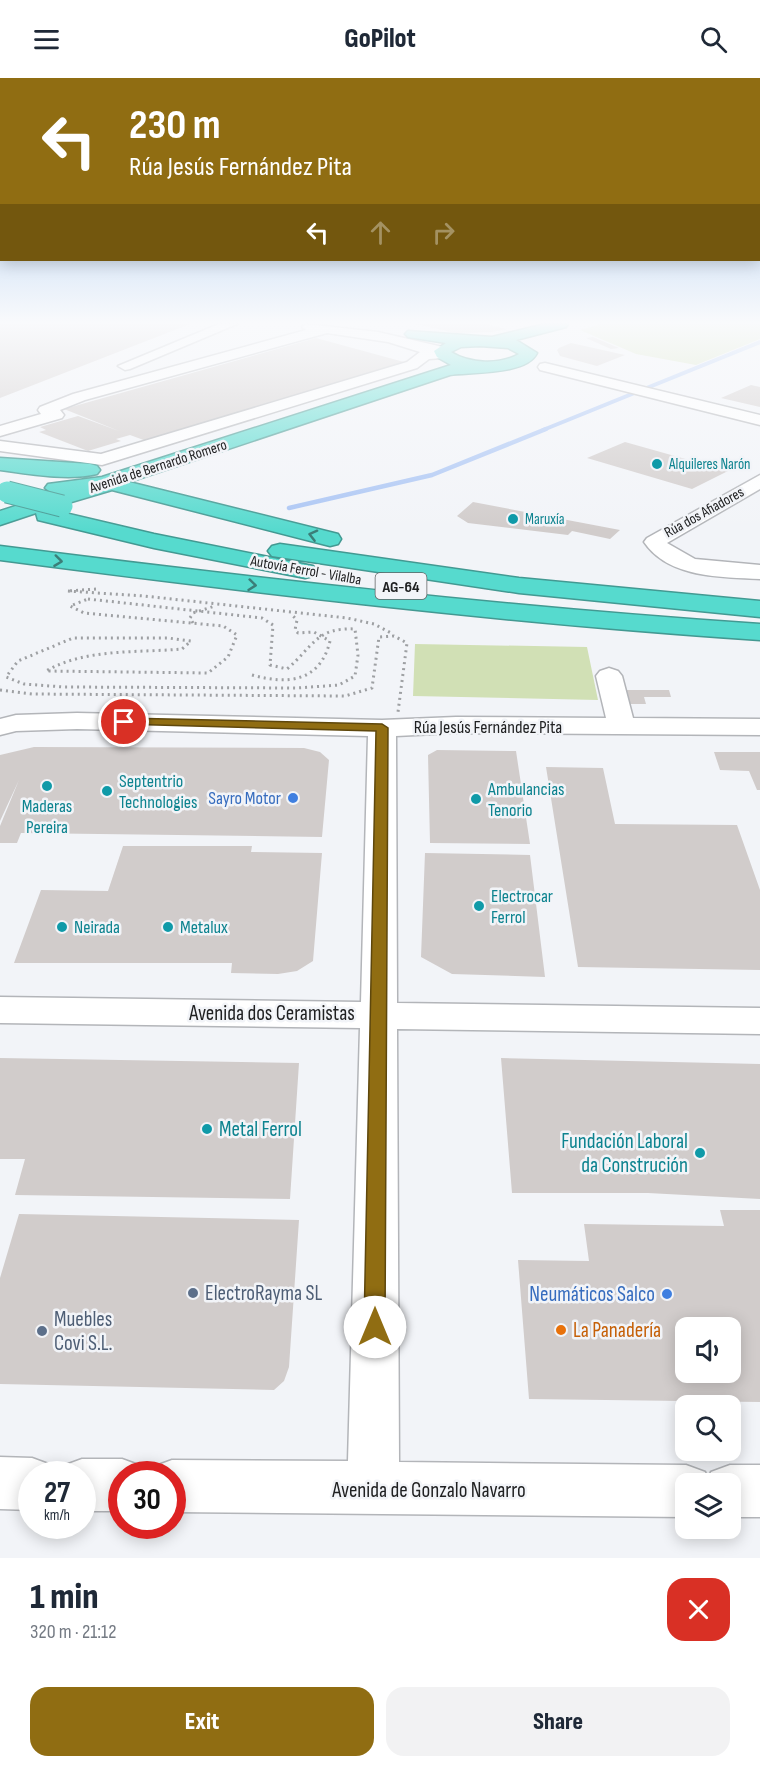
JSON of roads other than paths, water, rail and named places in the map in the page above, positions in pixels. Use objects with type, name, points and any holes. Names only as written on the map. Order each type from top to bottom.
[{"type":"highway","name":"Avenida de Bernardo Romero","points":[[0,518],[353,393]]},
{"type":"highway","name":"Avenida de Bernardo Romero","points":[[105,483],[194,448],[373,393]]},
{"type":"highway","points":[[0,464],[89,470],[194,448]]},
{"type":"highway","points":[[194,448],[159,468],[152,477],[154,486],[277,526]]},
{"type":"highway","points":[[33,468],[70,476],[63,495]]},
{"type":"highway","points":[[63,495],[105,483],[477,572],[701,604]]},
{"type":"highway","name":"Autovía Ferrol - Vilalba","points":[[2,498],[63,495],[240,544],[379,568],[535,589],[760,609]]},
{"type":"highway","name":"Autovía Ferrol - Vilalba","points":[[63,495],[165,544],[327,575],[526,604],[760,630]]},
{"type":"highway","points":[[0,553],[210,580],[614,623],[760,630]]},
{"type":"street","points":[[2,425],[34,407],[67,393]]},
{"type":"street","points":[[79,397],[88,393]]},
{"type":"street","points":[[2,425],[34,407],[91,393]]},
{"type":"street","points":[[0,446],[102,460],[320,393]]},
{"type":"street","points":[[649,393],[760,420]]},
{"type":"street","name":"Rúa dos Afiadores","points":[[760,481],[654,542],[668,555],[684,562],[760,572]]},
{"type":"street","points":[[609,676],[622,728]]},
{"type":"street","name":"Rúa Jesús Fernández Pita","points":[[0,727],[16,723],[76,721],[389,728],[760,727]]},
{"type":"street","points":[[373,1490],[377,1013],[389,728]]},
{"type":"street","name":"Avenida dos Ceramistas","points":[[0,1010],[377,1013],[760,1021]]},
{"type":"street","points":[[0,1483],[18,1484]]},
{"type":"street","name":"Avenida de Gonzalo Navarro","points":[[186,1486],[373,1490],[675,1491]]},
{"type":"street","points":[[741,1491],[760,1491]]},
{"type":"waterway","points":[[543,430],[634,393]]},
{"type":"waterway","points":[[289,508],[432,475],[546,429]]},
{"type":"place","name":"Alquileres Narón","points":[[657,464]]},
{"type":"place","name":"Maruxía","points":[[513,519]]},
{"type":"place","name":"Maderas Pereira","points":[[47,786]]},
{"type":"place","name":"Septentrio Technologies","points":[[107,791]]},
{"type":"place","name":"Sayro Motor","points":[[293,798]]},
{"type":"place","name":"Ambulancias Tenorio","points":[[476,799]]},
{"type":"place","name":"Electrocar Ferrol","points":[[479,906]]},
{"type":"place","name":"Neirada","points":[[62,927]]},
{"type":"place","name":"Metalux","points":[[168,927]]},
{"type":"place","name":"Metal Ferrol","points":[[207,1129]]},
{"type":"place","name":"Fundación Laboral da Construción","points":[[700,1153]]},
{"type":"place","name":"ElectroRayma SL","points":[[193,1293]]},
{"type":"place","name":"Neumáticos Salco","points":[[667,1294]]},
{"type":"place","name":"La Panadería","points":[[561,1330]]},
{"type":"place","name":"Muebles Covi S.L.","points":[[42,1331]]}]
